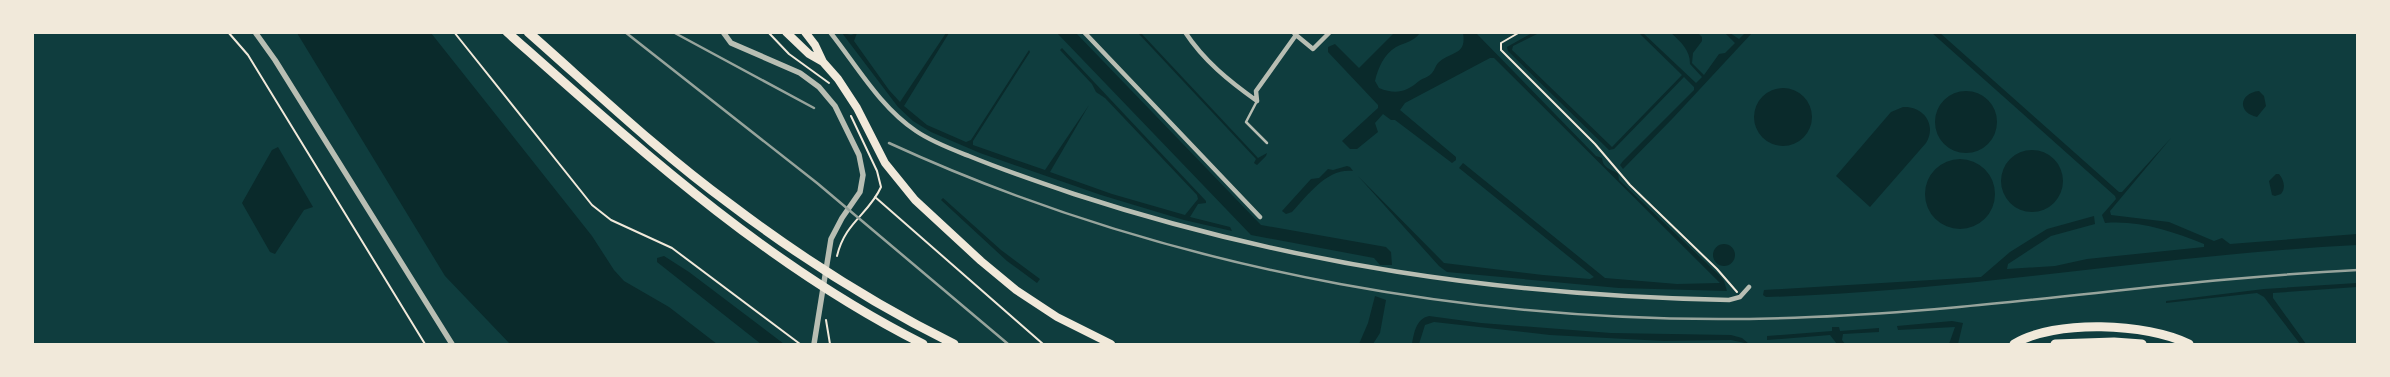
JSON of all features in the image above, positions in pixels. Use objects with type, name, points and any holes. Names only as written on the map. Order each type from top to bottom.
[{"type":"highway","points":[[507,32],[677,182],[770,253],[839,298],[907,337],[923,344]]},
{"type":"highway","points":[[528,32],[686,170],[728,204],[842,282],[914,324],[954,344]]},
{"type":"highway","points":[[2014,344],[2027,337],[2045,332],[2107,328],[2158,333],[2189,344]]},
{"type":"highway","points":[[2055,344],[2114,342],[2142,344]]},
{"type":"main road","points":[[786,32],[809,54],[824,62]]},
{"type":"main road","points":[[805,32],[824,62],[843,85],[885,163],[915,200],[981,261],[1037,304],[1111,344]]},
{"type":"street","points":[[255,32],[275,60],[452,344]]},
{"type":"street","points":[[723,32],[731,43],[800,73],[819,86],[835,106],[859,155],[862,184],[856,200],[842,218],[831,239],[814,344]]},
{"type":"street","points":[[830,32],[889,108],[916,131],[935,142],[974,158],[1116,208],[1276,251],[1402,274],[1570,293],[1616,296],[1729,300],[1740,297],[1749,287]]},
{"type":"street","points":[[1084,32],[1260,217]]},
{"type":"street","points":[[1185,32],[1217,70],[1257,100]]},
{"type":"street","points":[[1257,100],[1256,91],[1295,34],[1312,49],[1330,32]]},
{"type":"lane","points":[[1257,100],[1246,122],[1267,143]]},
{"type":"path","points":[[228,32],[248,55],[425,344]]},
{"type":"path","points":[[454,32],[583,196],[611,220],[657,240],[681,255],[800,344]]},
{"type":"path","points":[[1520,32],[1503,41],[1500,47],[1504,54],[1608,158],[1630,185],[1726,278],[1740,297]]},
{"type":"path","points":[[835,265],[844,233],[875,197],[881,187],[880,179],[849,112]]},
{"type":"path","points":[[875,197],[1043,344]]},
{"type":"path","points":[[826,320],[830,344]]},
{"type":"water","points":[[297,33],[431,33],[592,236],[614,270],[624,281],[669,307],[717,344],[510,344],[445,276]]},
{"type":"water","points":[[842,33],[851,35],[857,33],[854,41],[889,90],[900,102],[946,33],[949,33],[904,106],[927,125],[966,142],[971,140],[1029,50],[1030,52],[973,141],[973,145],[1045,170],[1089,105],[1050,172],[1112,194],[1185,215],[1198,199],[1197,195],[1105,98],[1096,92],[1092,84],[1060,50],[1062,48],[1206,201],[1206,203],[1198,204],[1190,217],[1230,227],[1232,231],[1184,220],[1101,195],[980,153],[931,132],[913,121],[898,107]]},
{"type":"water","points":[[1057,33],[1076,33],[1261,225],[1386,247],[1391,252],[1392,265],[1380,265],[1374,258],[1251,235]]},
{"type":"water","points":[[1138,33],[1141,33],[1258,158],[1267,153],[1257,165],[1254,163],[1256,159]]},
{"type":"water","points":[[1394,33],[1420,33],[1412,40],[1396,47],[1385,57],[1375,81],[1379,88],[1396,92],[1410,88],[1431,74],[1437,64],[1443,59],[1460,49],[1464,40],[1463,33],[1476,33],[1596,156],[1602,158],[1606,167],[1618,174],[1619,180],[1720,276],[1724,281],[1727,291],[1619,288],[1447,272],[1439,266],[1358,176],[1444,263],[1543,275],[1590,279],[1594,277],[1459,168],[1463,163],[1605,278],[1677,284],[1720,283],[1494,58],[1490,58],[1405,103],[1400,110],[1456,157],[1456,160],[1452,163],[1395,120],[1391,120],[1383,114],[1375,123],[1378,132],[1357,149],[1350,149],[1342,141],[1378,108],[1378,105],[1328,52],[1328,47],[1335,44],[1359,68]]},
{"type":"water","points":[[1532,33],[1539,33],[1513,46],[1512,50],[1612,147],[1682,75],[1639,33],[1643,33],[1696,83],[1702,77],[1690,64],[1690,59],[1684,47],[1671,33],[1698,33],[1702,37],[1702,41],[1693,53],[1692,63],[1704,75],[1719,54],[1725,53],[1735,43],[1725,33],[1730,33],[1739,39],[1745,33],[1752,33],[1623,169],[1620,165],[1623,161],[1694,90],[1694,87],[1684,77],[1614,149],[1609,150],[1508,51],[1507,47]]},
{"type":"water","points":[[1932,33],[1940,33],[2119,192],[2122,192],[2171,138],[2110,211],[2111,215],[2169,222],[2214,241],[2222,238],[2230,244],[2357,234],[2357,245],[2209,257],[1912,288],[1766,297],[1763,295],[1764,290],[1981,277],[2010,252],[2047,229],[2094,216],[2095,224],[2051,236],[2008,264],[2007,269],[2055,266],[2087,259],[2204,247],[2204,244],[2180,235],[2143,225],[2105,223],[2102,215],[2116,199],[2115,196]]},
{"type":"water","points":[[1777,88],[1789,88],[1799,92],[1808,101],[1812,123],[1804,138],[1789,146],[1777,146],[1767,142],[1758,133],[1754,123],[1754,111],[1758,101],[1767,92]]},
{"type":"water","points":[[1966,91],[1978,93],[1988,100],[1995,110],[1997,122],[1995,134],[1988,144],[1978,151],[1966,153],[1954,151],[1944,144],[1937,134],[1935,122],[1937,110],[1944,100],[1954,93]]},
{"type":"water","points":[[2259,91],[2264,96],[2266,106],[2257,117],[2246,112],[2243,103],[2247,95]]},
{"type":"water","points":[[1903,107],[1922,113],[1929,123],[1929,136],[1926,143],[1870,207],[1836,176],[1891,112]]},
{"type":"water","points":[[278,147],[313,207],[304,210],[275,254],[270,252],[242,203],[272,150]]},
{"type":"water","points":[[2032,150],[2044,152],[2054,159],[2061,169],[2063,181],[2061,193],[2054,203],[2044,210],[2032,212],[2020,210],[2010,203],[2003,193],[2001,181],[2003,169],[2010,159],[2020,152]]},
{"type":"water","points":[[1960,159],[1979,165],[1989,175],[1995,194],[1989,213],[1979,223],[1960,229],[1941,223],[1931,213],[1925,194],[1931,175],[1941,165]]},
{"type":"water","points":[[1347,166],[1353,171],[1344,171],[1327,178],[1312,190],[1292,212],[1286,214],[1282,211],[1311,179],[1319,178],[1328,169],[1333,170]]},
{"type":"water","points":[[2276,174],[2281,176],[2284,187],[2281,194],[2275,196],[2272,195],[2269,181]]},
{"type":"water","points":[[943,198],[1001,250],[1040,279],[1037,283],[1007,261],[941,200]]},
{"type":"water","points":[[1724,244],[1732,247],[1735,255],[1732,263],[1724,266],[1716,263],[1713,255],[1716,247]]},
{"type":"water","points":[[664,256],[689,272],[784,344],[761,344],[657,262],[657,258]]},
{"type":"water","points":[[2357,283],[2357,287],[2273,293],[2273,298],[2306,344],[2300,344],[2264,297],[2257,293],[2166,303],[2166,301],[2264,289]]},
{"type":"water","points":[[1375,296],[1386,300],[1380,333],[1373,344],[1359,344],[1368,323]]},
{"type":"water","points":[[1429,316],[1481,323],[1611,333],[1731,335],[1742,338],[1749,344],[1731,340],[1664,341],[1550,335],[1434,322],[1425,325],[1419,344],[1412,344],[1418,323]]},
{"type":"water","points":[[1952,321],[1963,323],[1958,344],[1949,344],[1955,327],[1898,330],[1897,326]]},
{"type":"water","points":[[1832,327],[1839,327],[1840,331],[1879,328],[1879,332],[1843,334],[1842,340],[1845,344],[1837,344],[1830,335],[1767,340],[1767,336],[1832,331]]},
{"type":"railway","points":[[625,32],[817,183],[1008,344]]},
{"type":"railway","points":[[673,32],[814,108]]},
{"type":"railway","points":[[889,143],[997,188],[1109,227],[1223,259],[1340,284],[1458,302],[1576,314],[1694,319],[1811,317],[1948,308],[2221,280],[2358,270]]}]
